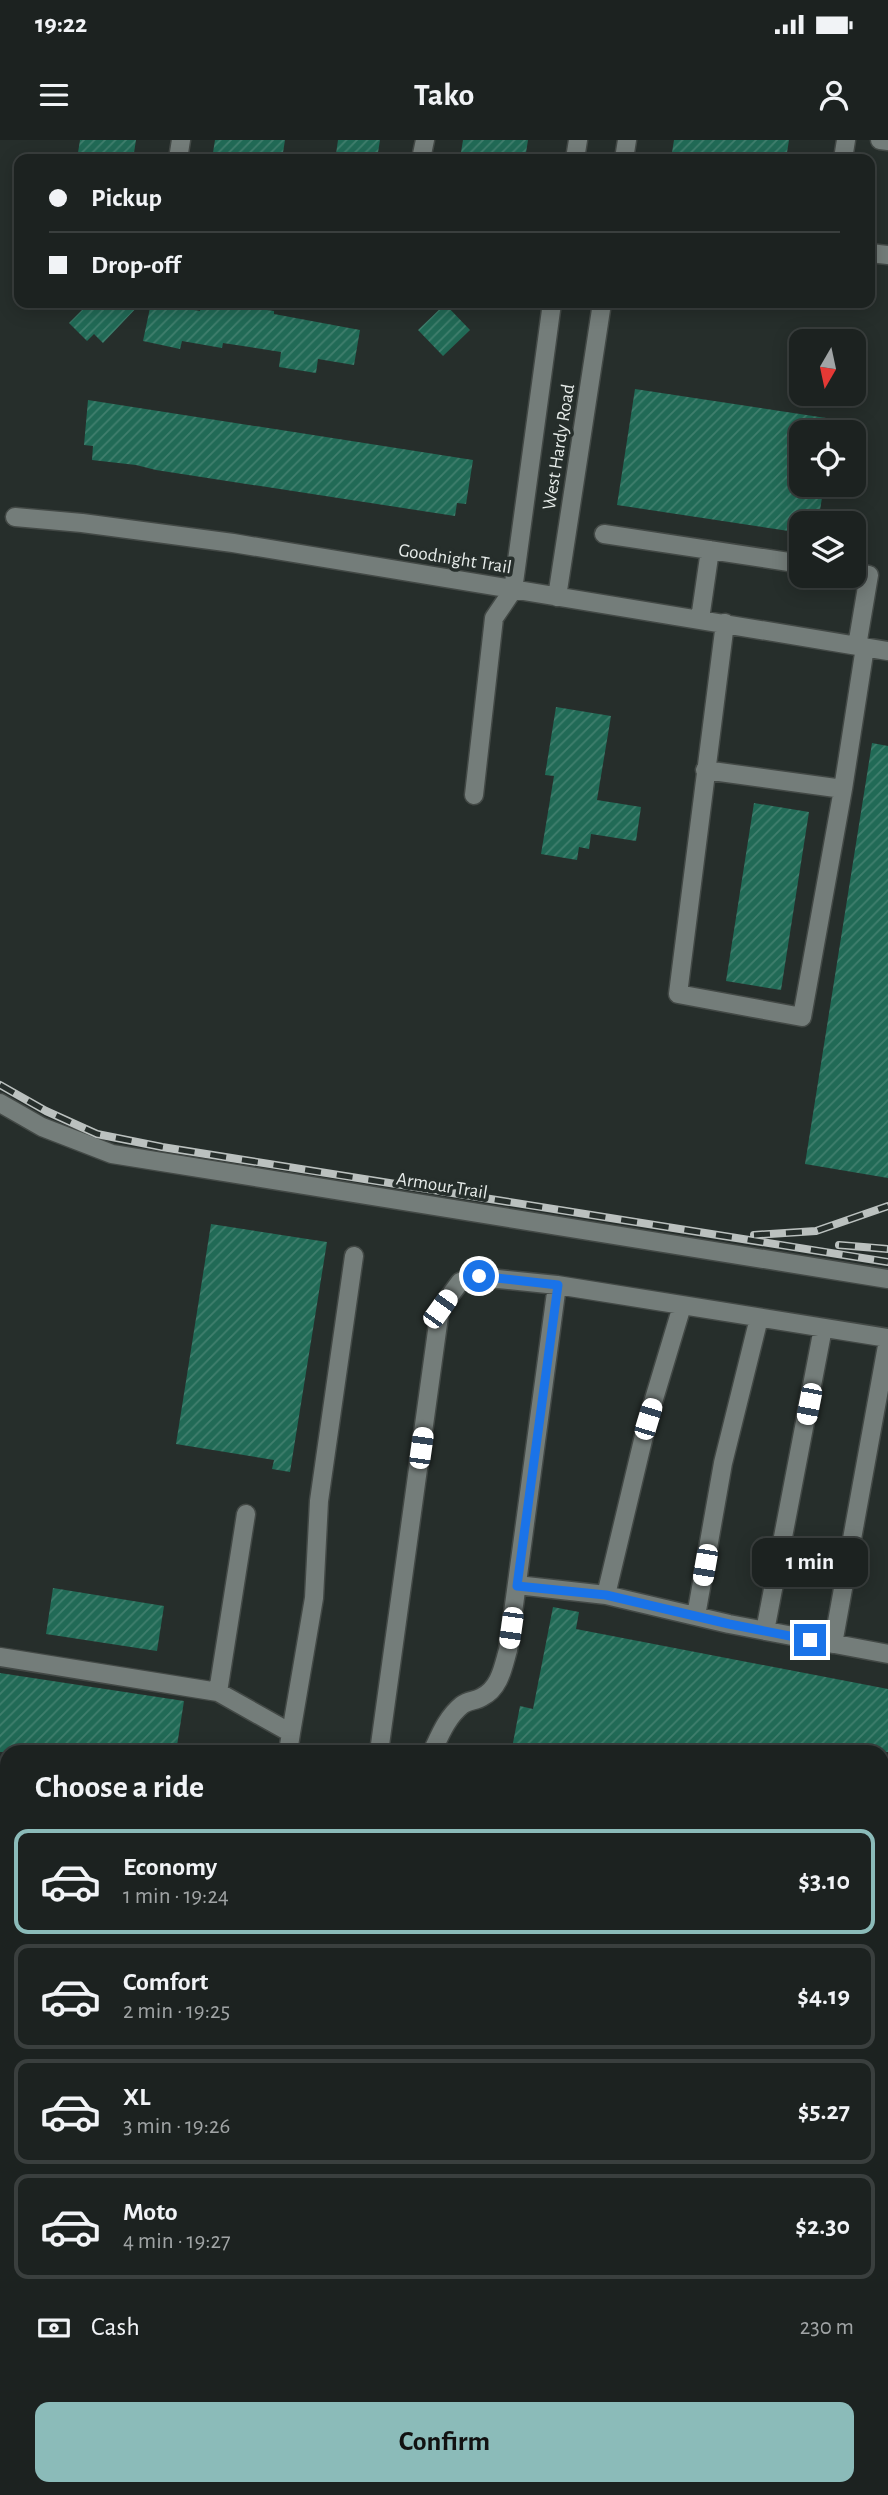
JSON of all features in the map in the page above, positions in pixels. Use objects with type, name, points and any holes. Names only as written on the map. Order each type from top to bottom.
[{"type":"street","points":[[880,140],[888,141]]},
{"type":"street","name":"West Hardy Road","points":[[513,590],[551,308]]},
{"type":"street","name":"West Hardy Road","points":[[557,597],[601,308]]},
{"type":"street","name":"Goodnight Trail","points":[[15,517],[233,543],[888,651]]},
{"type":"street","points":[[604,534],[789,562]]},
{"type":"street","points":[[700,619],[710,550]]},
{"type":"street","points":[[725,623],[678,994],[802,1017],[843,789],[869,575],[866,574]]},
{"type":"street","points":[[474,795],[494,618],[513,590]]},
{"type":"street","points":[[705,770],[843,789]]},
{"type":"street","name":"Armour Trail","points":[[0,1103],[42,1127],[112,1154],[888,1279]]},
{"type":"street","points":[[289,1745],[314,1598],[319,1502],[355,1256]]},
{"type":"street","points":[[380,1745],[440,1309],[460,1282],[479,1276],[558,1285],[888,1339],[833,1644]]},
{"type":"street","points":[[436,1745],[451,1716],[465,1703],[481,1698],[497,1684],[508,1650],[558,1285]]},
{"type":"street","points":[[606,1595],[648,1419],[682,1306]]},
{"type":"street","points":[[696,1616],[723,1463],[760,1318]]},
{"type":"street","points":[[765,1631],[823,1328]]},
{"type":"street","points":[[218,1692],[246,1514]]},
{"type":"street","points":[[517,1586],[606,1595],[765,1631],[888,1654]]},
{"type":"street","points":[[0,1657],[218,1692],[291,1733]]},
{"type":"building","points":[[80,140],[136,140],[134,154],[78,154]]},
{"type":"building","points":[[215,140],[285,140],[283,154],[213,154]]},
{"type":"building","points":[[338,140],[380,140],[378,154],[336,154]]},
{"type":"building","points":[[463,140],[528,140],[526,154],[461,154]]},
{"type":"building","points":[[674,140],[789,140],[787,154],[672,154]]},
{"type":"building","points":[[84,308],[136,308],[103,343],[94,334],[87,341],[69,323]]},
{"type":"building","points":[[150,308],[200,311],[200,308],[252,308],[360,330],[354,365],[318,359],[316,373],[279,367],[281,352],[223,343],[222,348],[182,341],[180,349],[143,341]]},
{"type":"building","points":[[441,308],[449,308],[470,330],[443,356],[418,330]]},
{"type":"building","points":[[635,389],[839,420],[789,420],[789,497],[822,497],[820,511],[789,511],[789,531],[617,505]]},
{"type":"building","points":[[88,400],[473,460],[466,504],[457,503],[455,516],[92,460],[93,446],[84,445]]},
{"type":"building","points":[[556,707],[611,716],[597,800],[641,807],[636,841],[591,834],[589,849],[579,847],[577,860],[541,854],[554,776],[545,775]]},
{"type":"building","points":[[872,743],[888,746],[888,1178],[805,1164]]},
{"type":"building","points":[[754,803],[809,812],[781,990],[726,981]]},
{"type":"building","points":[[211,1224],[327,1242],[290,1472],[272,1469],[274,1460],[176,1444]]},
{"type":"building","points":[[53,1588],[164,1606],[157,1651],[46,1634]]},
{"type":"building","points":[[553,1607],[579,1612],[576,1629],[888,1689],[888,1745],[513,1745],[520,1706],[533,1709]]},
{"type":"building","points":[[0,1673],[184,1701],[177,1745],[0,1745]]},
{"type":"railway","points":[[0,1085],[46,1111],[97,1134],[162,1147],[888,1262]]},
{"type":"railway","points":[[754,1235],[816,1231],[888,1206]]},
{"type":"railway","points":[[839,1245],[888,1249]]},
{"type":"route","points":[[479,1276],[558,1285],[517,1586],[606,1595],[810,1640]]}]
